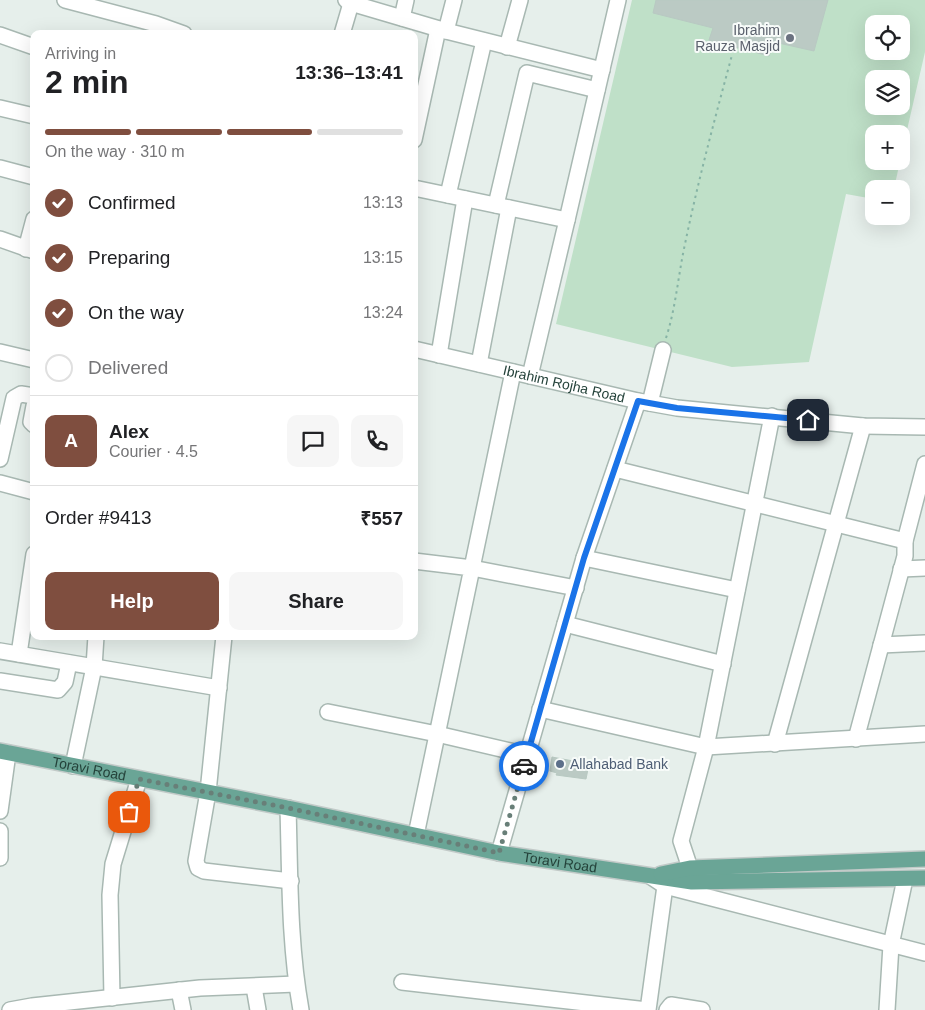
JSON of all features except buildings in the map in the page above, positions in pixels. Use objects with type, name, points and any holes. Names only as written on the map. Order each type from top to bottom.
[{"type":"main road","name":"Toravi Road","points":[[4,752],[288,808],[499,853],[650,876],[925,878]]},
{"type":"main road","name":"Toravi Road","points":[[691,875],[925,858]]},
{"type":"street","points":[[65,0],[173,30]]},
{"type":"street","points":[[402,18],[406,0]]},
{"type":"street","points":[[418,103],[454,0]]},
{"type":"street","points":[[508,47],[520,0]]},
{"type":"street","points":[[530,376],[618,0]]},
{"type":"street","points":[[343,30],[350,1],[442,30],[602,70]]},
{"type":"street","points":[[0,35],[30,46]]},
{"type":"street","points":[[448,196],[484,41]]},
{"type":"street","points":[[479,364],[503,207],[528,74],[597,90]]},
{"type":"street","points":[[0,108],[30,115]]},
{"type":"street","points":[[0,168],[30,176]]},
{"type":"street","points":[[418,189],[567,220]]},
{"type":"street","points":[[439,355],[465,199]]},
{"type":"street","points":[[0,239],[30,250]]},
{"type":"street","name":"Ibrahim Rojha Road","points":[[418,350],[677,408],[863,426],[925,427]]},
{"type":"street","points":[[499,853],[584,558],[615,469],[644,402],[663,350]]},
{"type":"street","points":[[0,352],[30,359]]},
{"type":"street","points":[[416,836],[513,372]]},
{"type":"street","points":[[0,459],[14,398],[21,394],[30,395]]},
{"type":"street","points":[[691,875],[681,841],[706,748],[772,416]]},
{"type":"street","points":[[776,744],[863,426]]},
{"type":"street","points":[[856,739],[905,556],[906,541],[925,464]]},
{"type":"street","points":[[615,469],[906,541]]},
{"type":"street","points":[[0,483],[30,491]]},
{"type":"street","points":[[584,558],[737,590]]},
{"type":"street","points":[[418,561],[472,568],[576,588]]},
{"type":"street","points":[[901,569],[925,568]]},
{"type":"street","points":[[19,654],[30,581]]},
{"type":"street","points":[[565,624],[723,664]]},
{"type":"street","points":[[73,766],[94,667],[96,640]]},
{"type":"street","points":[[224,640],[208,792],[196,860],[198,868],[291,881]]},
{"type":"street","points":[[881,645],[925,643]]},
{"type":"street","points":[[0,651],[219,688]]},
{"type":"street","points":[[0,681],[58,690],[65,682],[69,663]]},
{"type":"street","points":[[540,709],[706,748],[925,734]]},
{"type":"street","points":[[328,712],[437,734],[527,755]]},
{"type":"street","points":[[0,811],[4,752]]},
{"type":"street","points":[[112,998],[110,895],[113,864],[139,779]]},
{"type":"street","points":[[288,808],[296,984],[301,1010]]},
{"type":"street","points":[[0,831],[0,858]]},
{"type":"street","points":[[650,876],[665,886],[925,953]]},
{"type":"street","points":[[887,1010],[891,945],[905,879]]},
{"type":"street","points":[[402,982],[648,1010],[665,886]]},
{"type":"street","points":[[10,1010],[32,1006],[89,1005],[112,998],[179,990],[296,984]]},
{"type":"street","points":[[254,987],[258,1010]]},
{"type":"street","points":[[179,990],[183,1010]]},
{"type":"street","points":[[137,995],[140,1010]]},
{"type":"street","points":[[667,1010],[671,1005],[702,1010]]},
{"type":"path","points":[[663,350],[672,319],[686,236],[732,55]]},
{"type":"green space","points":[[632,0],[925,0],[925,52],[908,125],[865,125],[865,170],[898,170],[896,180],[865,180],[865,197],[846,194],[809,362],[732,367],[556,324]]},
{"type":"way so far","points":[[129,812],[139,779],[288,808],[499,853],[524,766]]},
{"type":"place","name":"Ibrahim Rauza Masjid","points":[[790,38]]},
{"type":"place","name":"Allahabad Bank","points":[[560,764]]},
{"type":"route","points":[[524,766],[584,558],[638,401],[677,408],[808,420]]}]
